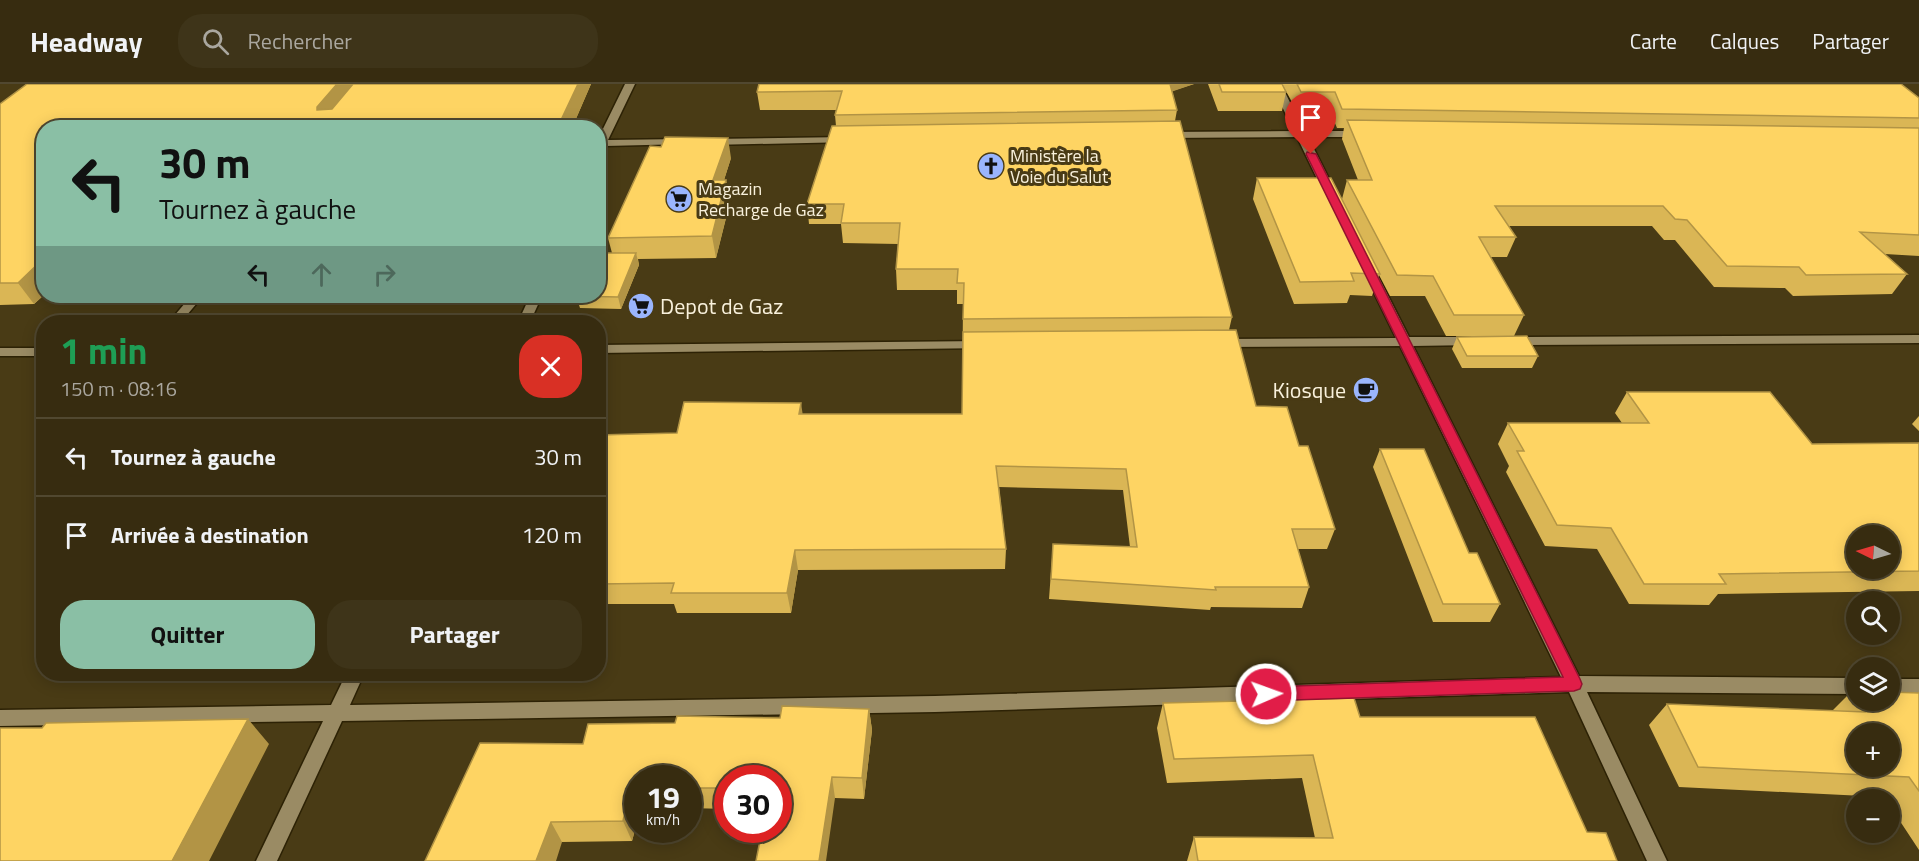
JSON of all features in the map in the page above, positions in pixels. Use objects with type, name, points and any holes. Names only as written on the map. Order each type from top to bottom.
[{"type":"street","points":[[606,134],[630,84]]},
{"type":"street","points":[[1276,84],[1337,206]]},
{"type":"street","points":[[1146,135],[1372,134]]},
{"type":"street","points":[[606,147],[862,140]]},
{"type":"street","points":[[1363,258],[1574,684],[1657,861]]},
{"type":"street","points":[[181,315],[191,303]]},
{"type":"street","points":[[1203,343],[1919,339]]},
{"type":"street","points":[[606,349],[1002,345]]},
{"type":"street","points":[[0,352],[36,352]]},
{"type":"street","points":[[266,861],[352,681]]},
{"type":"street","points":[[0,718],[923,704],[1574,684],[1846,686]]},
{"type":"street","points":[[1900,687],[1919,687]]},
{"type":"building","points":[[27,84],[337,84],[317,107],[317,110],[332,109],[353,84],[578,84],[561,120],[36,120],[36,266],[18,283],[0,283],[0,104]]},
{"type":"building","points":[[759,84],[1170,84],[1177,110],[835,115],[842,91],[757,92]]},
{"type":"building","points":[[1219,84],[1282,84],[1286,92],[1222,92]]},
{"type":"building","points":[[1297,84],[1901,84],[1919,98],[1919,118],[1342,109],[1335,92],[1301,92]]},
{"type":"building","points":[[1347,120],[1919,128],[1919,235],[1860,232],[1907,274],[1806,275],[1799,267],[1727,266],[1687,220],[1675,219],[1663,206],[1495,206],[1516,237],[1479,237],[1524,315],[1454,315],[1433,276],[1397,275],[1347,180],[1372,180]]},
{"type":"building","points":[[1180,121],[1232,317],[963,319],[964,283],[957,283],[958,269],[896,269],[900,223],[841,223],[844,204],[807,204],[832,126]]},
{"type":"building","points":[[665,137],[728,138],[713,180],[726,180],[712,236],[608,238],[650,146],[661,147]]},
{"type":"building","points":[[1257,178],[1331,178],[1380,274],[1351,273],[1354,281],[1300,282]]},
{"type":"building","points":[[606,253],[636,253],[618,297],[606,297]]},
{"type":"building","points":[[1236,330],[1256,406],[1287,407],[1299,446],[1308,446],[1335,529],[1292,529],[1309,587],[1215,587],[1216,590],[1051,579],[1053,544],[1137,547],[1126,469],[996,466],[1006,549],[795,550],[787,593],[671,593],[674,583],[606,584],[606,435],[677,433],[684,402],[801,403],[799,414],[962,414],[963,332]]},
{"type":"building","points":[[1527,336],[1538,356],[1467,356],[1457,337]]},
{"type":"building","points":[[1627,392],[1770,392],[1812,444],[1919,443],[1919,571],[1900,571],[1900,525],[1846,525],[1846,572],[1719,574],[1726,584],[1644,584],[1611,528],[1557,525],[1517,451],[1524,451],[1508,423],[1649,423]]},
{"type":"building","points":[[1380,449],[1424,449],[1469,553],[1477,553],[1500,604],[1443,604]]},
{"type":"building","points":[[1900,692],[1919,693],[1919,791],[1909,777],[1900,777],[1900,723],[1846,723],[1846,774],[1698,767],[1667,704],[1865,712],[1900,711]]},
{"type":"building","points":[[1354,698],[1360,717],[1535,717],[1587,832],[1606,833],[1617,861],[1198,861],[1194,837],[1333,838],[1313,755],[1174,759],[1163,703]]},
{"type":"building","points":[[782,706],[869,709],[862,778],[832,777],[819,861],[756,861],[759,843],[792,843],[792,765],[714,765],[714,788],[702,788],[702,765],[624,765],[623,821],[551,822],[536,861],[425,861],[480,743],[583,744],[588,724],[675,723],[677,716],[780,718]]},
{"type":"building","points":[[248,719],[172,861],[0,861],[0,728],[42,728],[46,723]]},
{"type":"place","name":"Ministère la Voie du Salut","points":[[991,166]]},
{"type":"place","name":"Magazin Recharge de Gaz","points":[[679,199]]},
{"type":"place","name":"Depot de Gaz","points":[[641,306]]},
{"type":"place","name":"Kiosque","points":[[1366,390]]},
{"type":"route","points":[[1266,694],[1574,684],[1311,154]]}]
